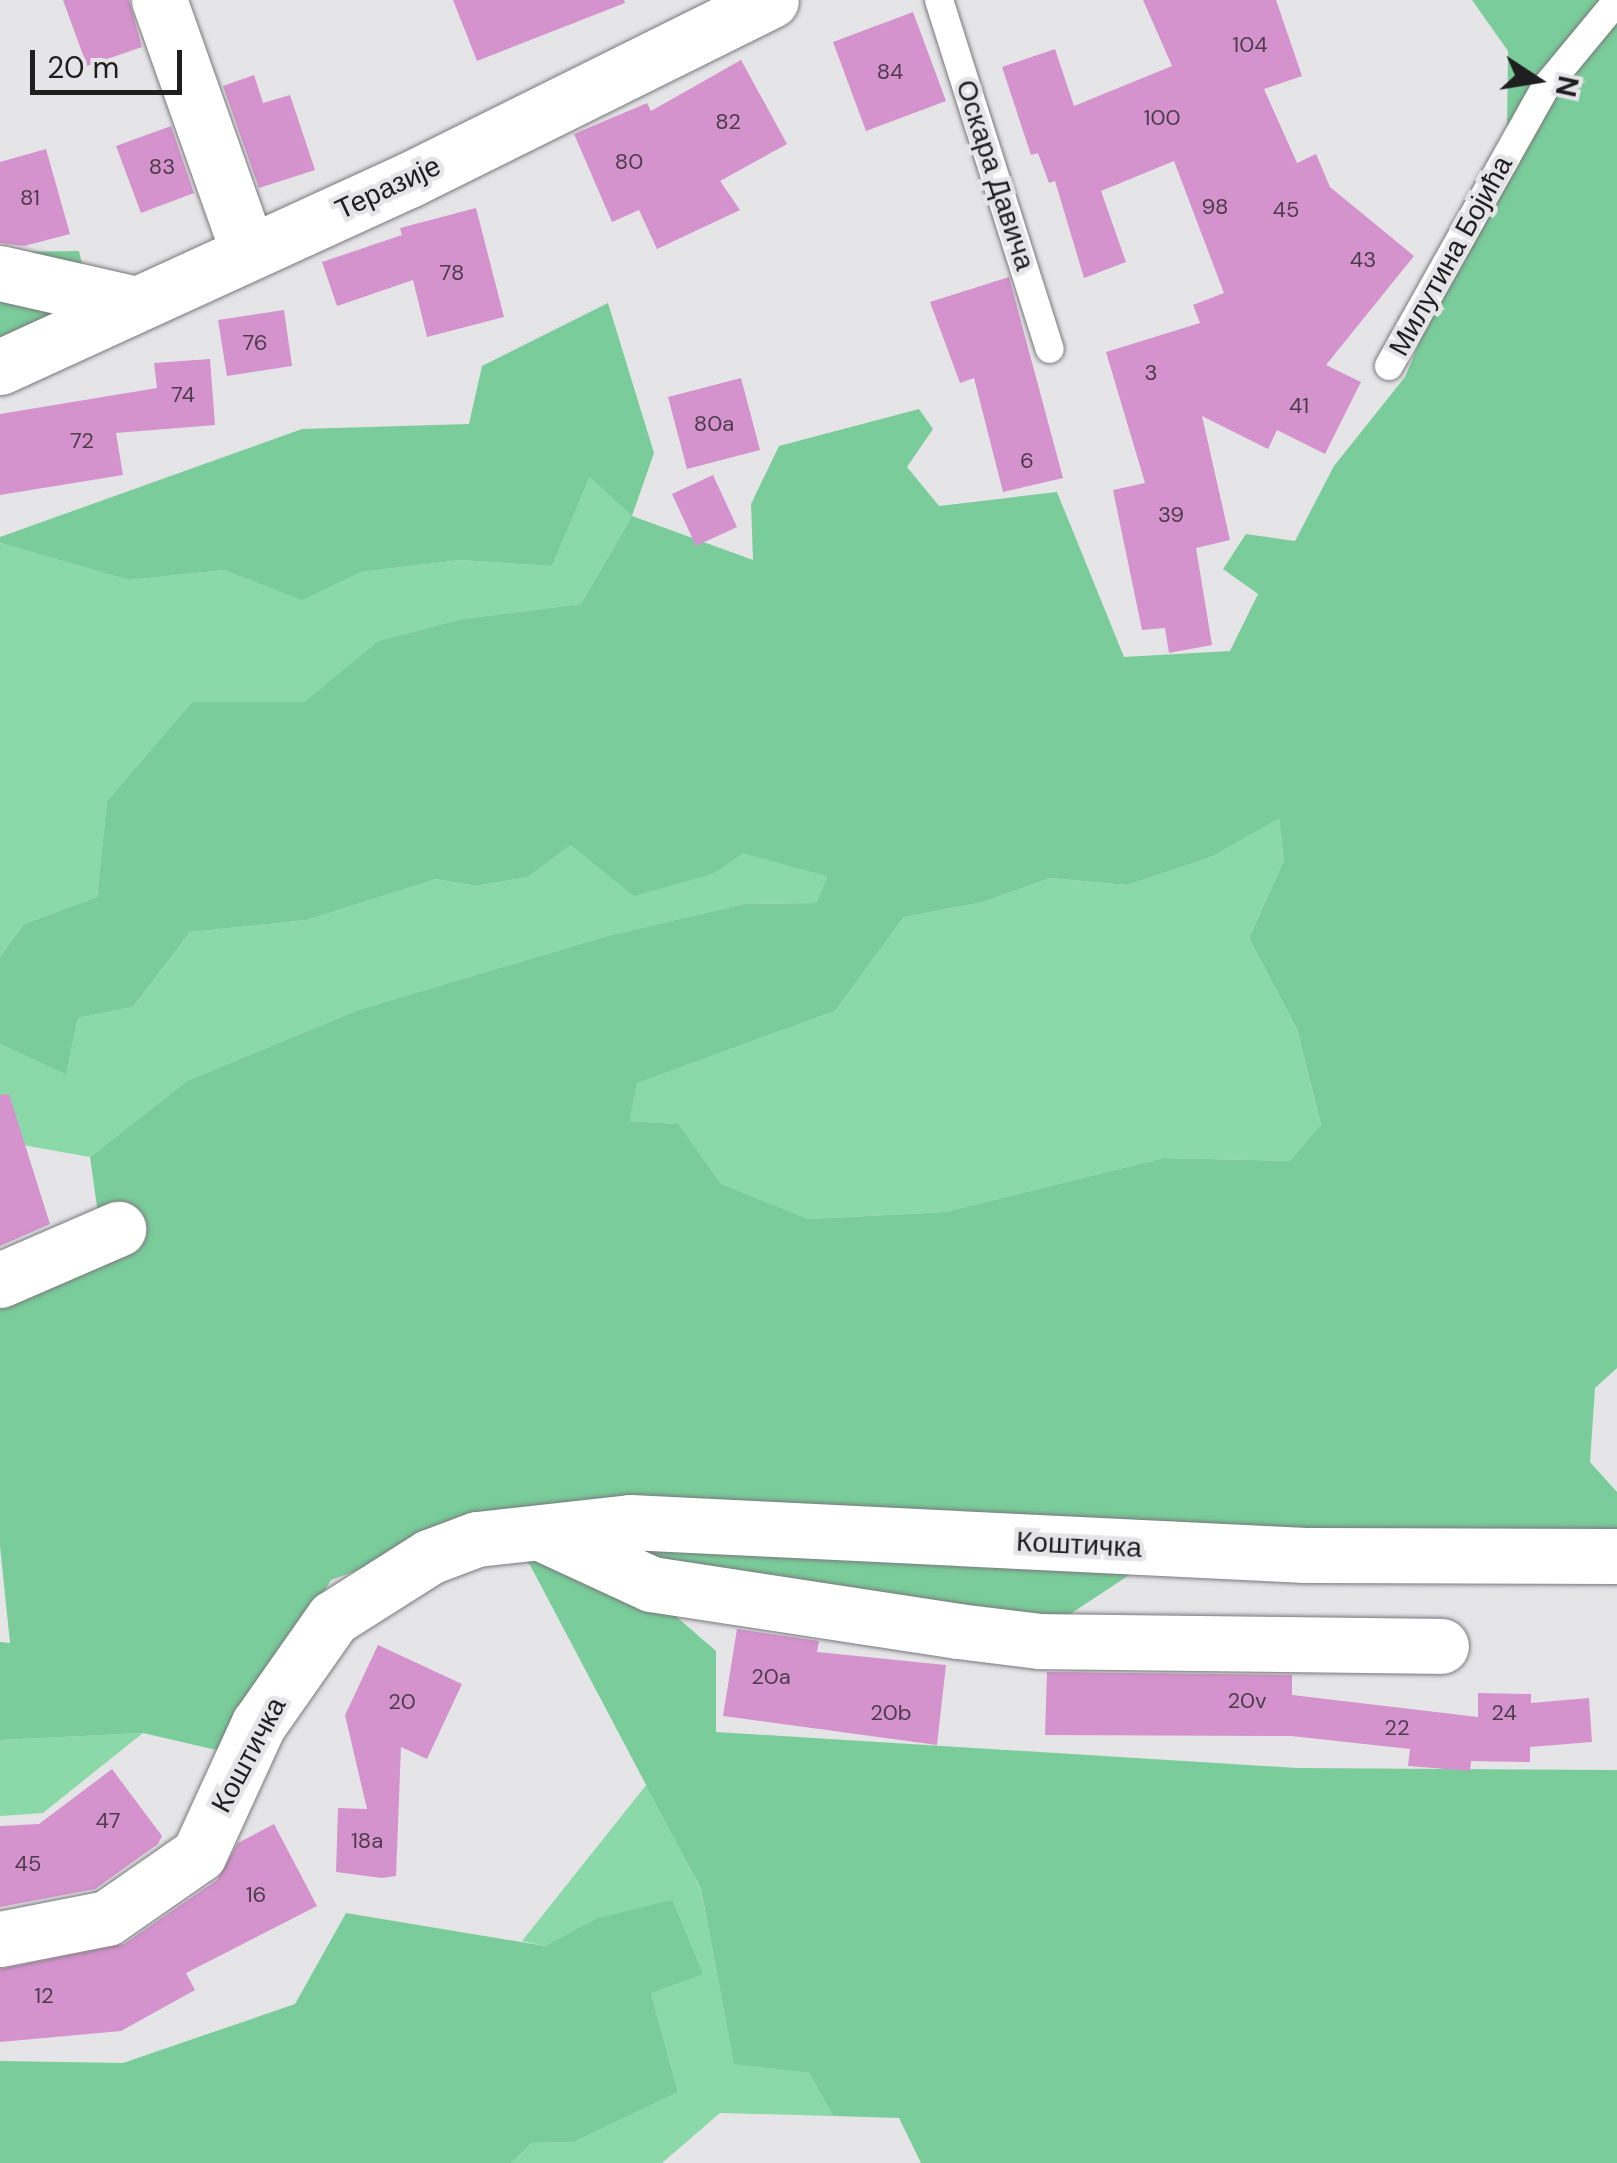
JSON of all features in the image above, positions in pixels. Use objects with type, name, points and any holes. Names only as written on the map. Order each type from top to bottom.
[{"type":"street","points":[[159,0],[248,250]]},
{"type":"street","name":"Теразије","points":[[0,367],[248,250],[409,180],[771,0]]},
{"type":"street","points":[[0,273],[136,304]]},
{"type":"street","points":[[0,1280],[118,1229]]},
{"type":"street","name":"Коштичка","points":[[0,1939],[107,1918],[199,1854],[258,1725],[333,1618],[430,1557],[477,1539],[630,1522],[1305,1556],[1617,1556]]},
{"type":"street","name":"Коштичка","points":[[543,1534],[651,1584],[958,1632],[1040,1642],[1442,1646]]},
{"type":"lane","name":"Оскара Давича","points":[[940,0],[1050,349]]},
{"type":"lane","name":"Милутина Бојића","points":[[1389,366],[1545,88],[1617,0]]},
{"type":"green space","points":[[1472,0],[1617,0],[1617,1368],[1595,1388],[1590,1462],[1617,1492],[1617,1543],[1143,1566],[1058,1622],[671,1612],[716,1651],[716,1732],[1297,1768],[1617,1770],[1617,2163],[921,2163],[899,2118],[833,2116],[810,2073],[734,2064],[701,1889],[530,1565],[482,1524],[331,1580],[225,1752],[143,1733],[0,1740],[0,1642],[10,1643],[0,1546],[0,1299],[103,1249],[90,1157],[187,1081],[358,1010],[607,936],[744,904],[817,903],[827,876],[743,853],[715,873],[634,896],[571,845],[528,877],[476,886],[436,879],[307,920],[190,932],[133,1007],[78,1018],[66,1074],[0,1044],[0,957],[24,924],[97,897],[107,801],[192,702],[305,702],[378,641],[462,619],[581,604],[632,516],[753,560],[751,504],[779,446],[919,409],[933,429],[907,467],[939,506],[1057,492],[1124,657],[1230,651],[1258,594],[1223,569],[1246,534],[1295,541],[1334,466],[1405,377],[1507,131],[1508,51]],"holes":[[[1279,818],[1284,860],[1249,938],[1297,1029],[1321,1125],[1290,1161],[1164,1158],[945,1212],[808,1219],[721,1184],[678,1124],[629,1121],[637,1083],[835,1011],[904,917],[983,902],[1050,878],[1127,885],[1211,857]]]},
{"type":"green space","points":[[79,251],[93,314],[0,356],[0,252]]},
{"type":"green space","points":[[608,303],[654,453],[632,516],[589,477],[552,566],[460,560],[361,572],[302,600],[224,570],[129,580],[0,543],[0,537],[302,429],[469,424],[482,366]]},
{"type":"green space","points":[[588,476],[632,516],[581,604],[462,619],[378,641],[305,703],[192,702],[107,801],[97,897],[24,924],[0,957],[0,543],[129,580],[224,570],[302,599],[361,572],[460,560],[552,566]]},
{"type":"green space","points":[[1279,817],[1284,860],[1249,938],[1297,1029],[1321,1126],[1290,1161],[1164,1158],[945,1212],[807,1219],[721,1184],[677,1124],[628,1121],[636,1083],[835,1011],[904,917],[983,902],[1050,878],[1127,885],[1211,857]]},
{"type":"green space","points":[[571,845],[715,873],[743,852],[827,875],[818,903],[744,904],[607,936],[358,1010],[187,1081],[90,1157],[0,1141],[0,1044],[66,1073],[78,1018],[133,1007],[190,932],[307,920],[436,879],[476,886],[528,877]]},
{"type":"green space","points":[[143,1733],[43,1813],[0,1816],[0,1740]]},
{"type":"green space","points":[[647,1784],[701,1890],[734,2063],[811,2073],[833,2116],[720,2113],[662,2163],[511,2163],[532,2143],[574,2142],[678,2092],[651,1993],[595,1919],[545,1946],[522,1941]]},
{"type":"green space","points":[[672,1900],[703,1974],[651,1993],[678,2092],[574,2142],[532,2143],[511,2163],[0,2163],[0,2061],[123,2063],[295,2004],[346,1913],[545,1946],[595,1919]]},
{"type":"building","points":[[63,0],[129,0],[142,47],[87,66]]},
{"type":"building","points":[[453,0],[624,0],[625,3],[477,61]]},
{"type":"building","points":[[1143,0],[1276,0],[1302,76],[1264,89],[1297,163],[1316,154],[1330,187],[1414,256],[1326,365],[1361,382],[1325,454],[1277,430],[1268,449],[1202,416],[1230,540],[1196,548],[1212,645],[1169,653],[1165,628],[1142,630],[1113,490],[1145,483],[1106,352],[1200,323],[1193,305],[1224,293],[1174,161],[1101,191],[1126,262],[1084,278],[1055,181],[1049,183],[1038,153],[1031,155],[1002,67],[1055,49],[1074,106],[1172,66]]},
{"type":"building","points":[[913,12],[946,101],[866,131],[833,42]]},
{"type":"building","points":[[741,60],[787,144],[720,181],[740,210],[657,249],[639,210],[612,222],[574,134],[647,103],[651,111]]},
{"type":"building","points":[[254,75],[263,103],[290,95],[315,170],[259,188],[223,86]]},
{"type":"building","points":[[171,126],[194,193],[141,213],[116,146]]},
{"type":"building","points":[[46,149],[70,234],[24,246],[0,243],[0,162]]},
{"type":"building","points":[[476,208],[504,317],[427,337],[413,280],[337,306],[322,262],[402,235],[400,228]]},
{"type":"building","points":[[1009,277],[1063,478],[1003,492],[974,378],[960,383],[930,302]]},
{"type":"building","points":[[284,310],[292,366],[227,376],[218,320]]},
{"type":"building","points":[[210,359],[215,425],[116,433],[123,475],[0,495],[0,414],[157,388],[154,363]]},
{"type":"building","points":[[741,378],[760,450],[687,469],[668,397]]},
{"type":"building","points":[[713,475],[737,527],[696,546],[672,494]]},
{"type":"building","points":[[9,1094],[50,1224],[0,1246],[0,1095]]},
{"type":"building","points":[[737,1629],[819,1641],[817,1652],[946,1665],[937,1745],[723,1716]]},
{"type":"building","points":[[378,1645],[462,1684],[427,1759],[401,1747],[396,1876],[382,1878],[336,1872],[338,1808],[367,1809],[345,1715]]},
{"type":"building","points":[[1047,1672],[1292,1675],[1292,1695],[1478,1717],[1478,1693],[1531,1694],[1531,1703],[1589,1698],[1592,1742],[1530,1747],[1530,1762],[1471,1761],[1470,1771],[1408,1766],[1410,1749],[1291,1736],[1045,1735]]},
{"type":"building","points":[[112,1769],[162,1836],[158,1844],[95,1889],[0,1907],[0,1826],[39,1824]]},
{"type":"building","points":[[274,1824],[317,1906],[186,1973],[195,1990],[121,2031],[0,2042],[0,1969],[124,1944],[217,1880],[238,1843]]}]
